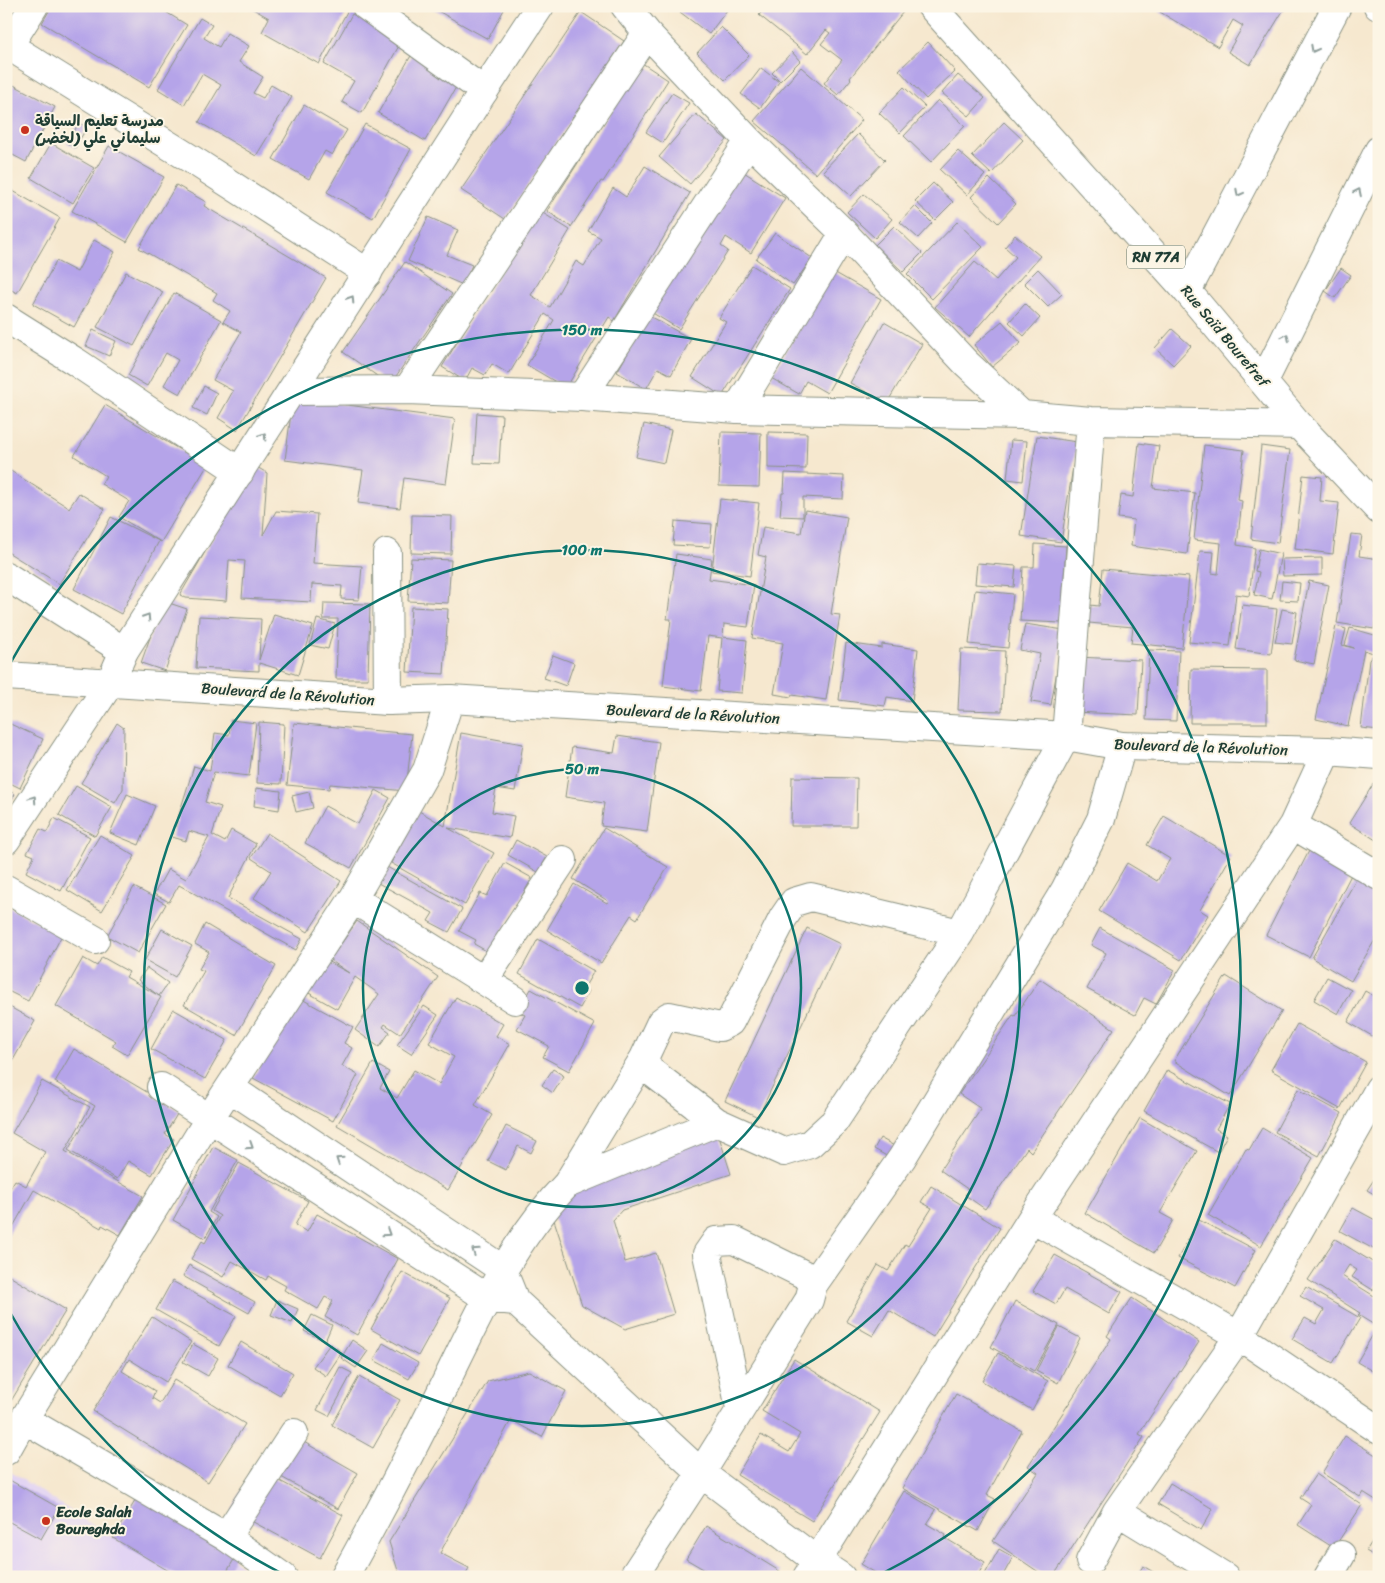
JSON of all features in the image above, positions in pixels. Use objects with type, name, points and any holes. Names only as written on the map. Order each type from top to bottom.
[{"type":"street","points":[[34,6],[8,48],[191,159],[368,273]]},
{"type":"street","points":[[366,6],[484,91]]},
{"type":"street","points":[[6,840],[110,683],[124,651],[540,6]]},
{"type":"street","points":[[625,6],[646,33],[749,141],[844,233],[966,363],[1022,414]]},
{"type":"street","name":"Rue Saïd Bourefref","points":[[931,6],[1187,291],[1299,425],[1379,510]]},
{"type":"street","points":[[1187,291],[1337,6]]},
{"type":"street","points":[[407,390],[646,33]]},
{"type":"street","points":[[582,397],[749,141]]},
{"type":"street","points":[[1264,381],[1379,150]]},
{"type":"street","points":[[737,408],[844,233]]},
{"type":"street","points":[[6,318],[76,362],[240,472]]},
{"type":"street","points":[[292,391],[407,390],[582,397],[737,408],[1022,414],[1091,420],[1299,425]]},
{"type":"street","points":[[644,1058],[649,1070],[717,1122],[784,1152],[810,1144],[834,1122],[960,933],[1066,736],[1091,420]]},
{"type":"street","points":[[387,553],[388,701]]},
{"type":"street","points":[[6,576],[124,651]]},
{"type":"street","name":"Boulevard de la Révolution","points":[[6,676],[388,701],[450,699],[1066,736],[1122,746],[1327,751],[1379,755]]},
{"type":"street","points":[[8,1445],[209,1119],[352,899],[428,770],[450,699]]},
{"type":"street","points":[[633,1577],[701,1473],[808,1300],[813,1285],[902,1158],[1065,890],[1101,820],[1122,746]]},
{"type":"street","points":[[812,1569],[1032,1218],[1293,825],[1327,751]]},
{"type":"street","points":[[1293,825],[1379,876]]},
{"type":"street","points":[[484,980],[563,860]]},
{"type":"street","points":[[6,888],[95,940]]},
{"type":"street","points":[[344,1577],[402,1470],[502,1269],[535,1220],[567,1184],[644,1058],[661,1022],[669,1016],[720,1027],[730,1022],[783,918],[794,902],[811,897],[960,933]]},
{"type":"street","points":[[352,899],[515,1000]]},
{"type":"street","points":[[161,1087],[487,1298],[515,1301]]},
{"type":"street","points":[[230,1088],[502,1269],[515,1301],[701,1473],[812,1569],[841,1577]]},
{"type":"street","points":[[1090,1561],[1117,1512],[1239,1336],[1379,1089]]},
{"type":"street","points":[[567,1184],[717,1122]]},
{"type":"street","points":[[1032,1218],[1239,1336],[1379,1430]]},
{"type":"street","points":[[740,1408],[707,1254],[716,1241],[734,1240],[808,1276],[813,1285]]},
{"type":"street","points":[[24,1419],[226,1537],[283,1577]]},
{"type":"street","points":[[226,1537],[294,1433]]},
{"type":"street","points":[[1117,1512],[1225,1577]]},
{"type":"shaded area","name":"Ecole Salah Boureghda","points":[[6,1469],[125,1546],[138,1496],[260,1577],[6,1577]]},
{"type":"building","points":[[52,6],[156,6],[187,25],[149,87],[42,23]]},
{"type":"building","points":[[248,6],[350,6],[319,64],[262,32],[269,18]]},
{"type":"building","points":[[429,6],[506,6],[488,39]]},
{"type":"building","points":[[672,6],[730,6],[709,34]]},
{"type":"building","points":[[767,6],[897,6],[903,12],[838,95],[824,83],[842,60],[821,44],[830,33],[826,30],[807,54],[759,15]]},
{"type":"building","points":[[1160,6],[1286,6],[1250,65],[1228,52],[1243,26],[1233,20],[1218,47],[1160,12],[1162,8]]},
{"type":"building","points":[[581,12],[624,41],[505,219],[461,190]]},
{"type":"building","points":[[352,14],[401,42],[362,113],[342,102],[354,81],[324,64]]},
{"type":"building","points":[[200,18],[212,25],[204,38],[219,47],[227,33],[249,46],[239,62],[263,77],[253,93],[263,98],[271,85],[292,97],[256,156],[199,122],[221,85],[202,74],[184,105],[158,89]]},
{"type":"building","points":[[721,27],[749,55],[725,80],[697,53]]},
{"type":"building","points":[[928,42],[955,71],[926,99],[899,70]]},
{"type":"building","points":[[416,47],[463,75],[425,141],[378,113]]},
{"type":"building","points":[[792,52],[800,61],[780,81],[772,73]]},
{"type":"building","points":[[642,63],[668,80],[603,182],[601,181],[571,227],[547,211]]},
{"type":"building","points":[[801,67],[862,120],[816,174],[754,121]]},
{"type":"building","points":[[761,68],[779,82],[760,108],[741,94]]},
{"type":"building","points":[[958,75],[985,98],[969,116],[942,93]]},
{"type":"building","name":"مدرسة تعليم السياقة سليماني علي (لخضر)","points":[[6,81],[55,107],[26,162],[9,153],[6,159]]},
{"type":"building","points":[[904,87],[925,107],[900,133],[879,113]]},
{"type":"building","points":[[672,93],[689,103],[663,143],[646,132]]},
{"type":"building","points":[[938,100],[965,126],[931,162],[904,136]]},
{"type":"building","points":[[304,105],[347,130],[332,155],[325,151],[309,179],[273,159]]},
{"type":"building","points":[[696,114],[727,140],[690,184],[659,157]]},
{"type":"building","points":[[1004,122],[1023,140],[991,174],[972,156]]},
{"type":"building","points":[[79,123],[87,127],[75,148],[67,143]]},
{"type":"building","points":[[365,124],[411,149],[373,218],[327,192]]},
{"type":"building","points":[[858,134],[885,160],[851,196],[823,171]]},
{"type":"building","points":[[51,143],[94,168],[73,203],[31,178]]},
{"type":"building","points":[[109,146],[164,177],[127,242],[72,211]]},
{"type":"building","points":[[958,151],[985,175],[967,195],[940,170]]},
{"type":"building","points":[[645,166],[690,193],[614,321],[609,317],[566,388],[527,365],[554,320],[545,314],[509,374],[492,364],[485,375],[472,368],[465,381],[442,367],[538,210],[570,230],[531,295],[550,307],[576,261],[584,266],[601,238],[588,231],[613,188],[626,197]]},
{"type":"building","points":[[739,169],[785,198],[751,253],[726,237],[721,246],[728,251],[679,329],[651,312]]},
{"type":"building","points":[[989,178],[1016,204],[998,223],[971,197]]},
{"type":"building","points":[[933,183],[953,202],[935,220],[915,201]]},
{"type":"building","points":[[176,185],[206,202],[204,206],[326,278],[237,430],[218,418],[233,391],[213,380],[241,332],[223,322],[230,311],[213,300],[217,293],[139,248]]},
{"type":"building","points":[[6,187],[60,218],[17,293],[6,287]]},
{"type":"building","points":[[864,194],[892,219],[875,238],[847,212]]},
{"type":"building","points":[[915,206],[932,223],[918,238],[900,222]]},
{"type":"building","points":[[428,217],[458,230],[447,255],[472,265],[463,285],[408,261]]},
{"type":"building","points":[[957,222],[983,247],[932,299],[907,274]]},
{"type":"building","points":[[894,226],[922,253],[903,272],[875,245]]},
{"type":"building","points":[[775,233],[812,258],[793,285],[756,259]]},
{"type":"building","points":[[1015,235],[1040,256],[969,337],[935,307],[975,262],[996,280],[1016,257],[1005,247]]},
{"type":"building","points":[[94,240],[115,252],[74,327],[33,304],[56,261],[77,272]]},
{"type":"building","points":[[405,262],[452,294],[390,385],[343,352]]},
{"type":"building","points":[[752,265],[790,289],[722,396],[692,377],[726,322],[719,318]]},
{"type":"building","points":[[1341,268],[1351,275],[1335,298],[1325,291]]},
{"type":"building","points":[[1038,269],[1062,294],[1048,307],[1024,283]]},
{"type":"building","points":[[832,271],[881,299],[827,393],[806,381],[799,394],[771,378]]},
{"type":"building","points":[[126,272],[163,292],[134,346],[97,327]]},
{"type":"building","points":[[174,293],[221,320],[180,394],[164,385],[178,360],[166,353],[147,386],[128,375]]},
{"type":"building","points":[[1025,304],[1040,318],[1024,336],[1009,322]]},
{"type":"building","points":[[649,316],[691,339],[671,375],[658,368],[646,389],[617,372]]},
{"type":"building","points":[[1002,321],[1021,343],[992,367],[974,345]]},
{"type":"building","points":[[884,322],[922,344],[887,403],[850,383]]},
{"type":"building","points":[[1172,329],[1191,346],[1173,365],[1155,348]]},
{"type":"building","points":[[93,330],[116,341],[109,356],[86,346]]},
{"type":"building","points":[[204,386],[217,393],[207,415],[193,408]]},
{"type":"building","points":[[293,398],[455,419],[446,484],[404,478],[400,508],[358,503],[363,470],[285,460]]},
{"type":"building","points":[[105,405],[207,466],[161,542],[119,517],[129,501],[101,484],[106,476],[74,456]]},
{"type":"building","points":[[477,413],[502,415],[499,464],[474,463]]},
{"type":"building","points":[[644,424],[671,430],[664,463],[636,457]]},
{"type":"building","points":[[721,432],[761,433],[759,487],[719,486]]},
{"type":"building","points":[[768,432],[807,433],[806,469],[768,468]]},
{"type":"building","points":[[1037,436],[1077,442],[1061,542],[1021,536]]},
{"type":"building","points":[[1011,440],[1027,441],[1023,481],[1007,479]]},
{"type":"building","points":[[1139,443],[1159,446],[1153,488],[1195,493],[1187,554],[1131,546],[1134,520],[1118,518],[1121,495],[1133,497]]},
{"type":"building","points":[[1204,445],[1244,450],[1238,500],[1242,501],[1237,545],[1255,548],[1249,596],[1236,594],[1230,646],[1189,642],[1200,551],[1214,552],[1212,573],[1218,574],[1221,543],[1194,540]]},
{"type":"building","points":[[1261,446],[1290,450],[1278,543],[1251,539]]},
{"type":"building","points":[[255,466],[267,473],[263,535],[276,511],[317,514],[313,563],[362,566],[359,600],[341,599],[342,586],[312,584],[311,602],[242,598],[245,561],[229,560],[226,601],[186,598],[180,595]]},
{"type":"building","points":[[6,468],[69,508],[79,493],[105,509],[59,584],[6,551]]},
{"type":"building","points":[[785,473],[844,476],[843,499],[803,497],[803,517],[780,516]]},
{"type":"building","points":[[1303,475],[1322,477],[1320,501],[1339,503],[1333,554],[1295,549]]},
{"type":"building","points":[[720,499],[759,503],[750,576],[712,571]]},
{"type":"building","points":[[805,510],[847,517],[831,614],[840,615],[826,700],[774,694],[783,643],[752,638],[766,557],[758,555],[763,527],[801,533]]},
{"type":"building","points":[[412,515],[452,516],[451,554],[411,553]]},
{"type":"building","points":[[111,517],[159,541],[121,614],[74,589]]},
{"type":"building","points":[[675,521],[712,524],[710,547],[673,545]]},
{"type":"building","points":[[1351,534],[1362,535],[1359,556],[1379,559],[1379,600],[1374,629],[1337,623]]},
{"type":"building","points":[[1035,544],[1066,546],[1061,623],[1020,621],[1023,567],[1034,567]]},
{"type":"building","points":[[1259,549],[1281,554],[1272,599],[1254,595],[1259,572],[1255,571]]},
{"type":"building","points":[[676,554],[712,559],[709,579],[754,585],[748,627],[724,624],[723,637],[747,640],[742,693],[717,691],[722,638],[708,636],[701,691],[663,686],[671,619],[667,619]]},
{"type":"building","points":[[411,558],[451,560],[448,603],[408,601]]},
{"type":"building","points":[[1322,558],[1322,575],[1283,576],[1282,559]]},
{"type":"building","points":[[977,563],[1016,566],[1014,587],[975,584]]},
{"type":"building","points":[[1103,569],[1189,577],[1182,648],[1131,643],[1133,627],[1078,622],[1080,604],[1099,606]]},
{"type":"building","points":[[1282,581],[1300,583],[1298,601],[1280,600]]},
{"type":"building","points":[[1309,581],[1329,585],[1314,664],[1294,660]]},
{"type":"building","points":[[975,590],[1013,594],[1008,648],[969,644]]},
{"type":"building","points":[[163,601],[187,609],[165,671],[141,663]]},
{"type":"building","points":[[324,603],[370,604],[368,679],[336,679],[338,619],[323,619]]},
{"type":"building","points":[[1242,605],[1277,609],[1271,654],[1236,649]]},
{"type":"building","points":[[411,607],[448,609],[444,674],[407,672]]},
{"type":"building","points":[[1282,609],[1297,612],[1292,644],[1275,642]]},
{"type":"building","points":[[274,614],[313,626],[298,675],[259,663],[259,671],[196,668],[199,616],[261,619],[259,660]]},
{"type":"building","points":[[317,619],[335,624],[328,649],[310,645]]},
{"type":"building","points":[[1025,624],[1064,630],[1051,705],[1031,702],[1040,654],[1020,650]]},
{"type":"building","points":[[1336,626],[1346,629],[1342,645],[1354,648],[1345,645],[1350,628],[1378,636],[1373,653],[1364,650],[1348,726],[1316,719]]},
{"type":"building","points":[[846,643],[882,648],[882,644],[918,649],[912,701],[887,697],[885,706],[839,700]]},
{"type":"building","points":[[1379,648],[1379,730],[1361,728],[1369,660]]},
{"type":"building","points":[[961,649],[1005,651],[1002,711],[958,710]]},
{"type":"building","points":[[1149,650],[1179,651],[1176,721],[1146,720]]},
{"type":"building","points":[[553,655],[574,663],[566,686],[544,678]]},
{"type":"building","points":[[1077,657],[1141,660],[1138,715],[1074,712]]},
{"type":"building","points":[[1191,669],[1267,670],[1267,723],[1190,723]]},
{"type":"building","points":[[231,720],[256,723],[249,776],[214,772],[205,802],[221,807],[212,835],[225,842],[231,830],[256,844],[228,898],[302,939],[296,950],[179,885],[169,902],[154,894],[168,869],[186,879],[209,837],[189,831],[186,841],[172,837],[194,766],[210,771],[215,733],[229,735]]},
{"type":"building","points":[[6,722],[43,739],[20,788],[6,781]]},
{"type":"building","points":[[259,722],[284,724],[281,784],[257,783]]},
{"type":"building","points":[[117,723],[124,728],[123,789],[115,803],[81,783]]},
{"type":"building","points":[[294,723],[412,734],[406,791],[330,784],[329,789],[287,785]]},
{"type":"building","points":[[461,733],[523,744],[515,791],[496,788],[492,812],[514,816],[510,838],[448,828],[494,853],[465,905],[391,863],[419,811],[445,826]]},
{"type":"building","points":[[617,736],[659,742],[647,832],[601,826],[604,803],[565,797],[572,747],[614,753]]},
{"type":"building","points":[[792,777],[857,778],[856,826],[791,826]]},
{"type":"building","points":[[1377,778],[1379,779],[1379,842],[1349,823]]},
{"type":"building","points":[[76,786],[112,807],[95,836],[59,815]]},
{"type":"building","points":[[256,788],[281,791],[279,810],[254,806]]},
{"type":"building","points":[[6,789],[15,794],[6,809]]},
{"type":"building","points":[[376,790],[390,798],[351,868],[305,843],[325,806],[358,824]]},
{"type":"building","points":[[309,792],[313,808],[296,812],[292,796]]},
{"type":"building","points":[[127,794],[155,806],[139,845],[110,833]]},
{"type":"building","points":[[1164,816],[1231,856],[1200,910],[1208,915],[1181,960],[1099,911],[1127,863],[1157,881],[1170,859],[1147,845]]},
{"type":"building","points":[[54,818],[90,837],[61,891],[26,872],[34,856],[27,853],[40,829],[47,832]]},
{"type":"building","points":[[604,828],[668,867],[637,919],[631,915],[601,963],[547,930],[574,884],[607,903],[608,901],[573,879]]},
{"type":"building","points":[[267,833],[341,881],[308,932],[254,898],[271,871],[251,858]]},
{"type":"building","points":[[100,835],[135,856],[102,911],[67,890]]},
{"type":"building","points":[[516,840],[547,857],[538,872],[508,855]]},
{"type":"building","points":[[1309,851],[1352,873],[1309,957],[1266,935]]},
{"type":"building","points":[[505,863],[532,878],[490,953],[474,944],[476,940],[459,931],[480,893],[487,896]]},
{"type":"building","points":[[387,867],[462,909],[449,932],[428,921],[433,913],[378,883]]},
{"type":"building","points":[[1357,878],[1379,891],[1379,933],[1351,981],[1312,958]]},
{"type":"building","points":[[134,887],[166,904],[138,953],[107,936]]},
{"type":"building","points":[[6,906],[62,935],[28,1001],[6,990]]},
{"type":"building","points":[[357,921],[438,977],[400,1034],[385,1024],[383,1027],[390,1032],[379,1047],[355,1030],[379,994],[355,977],[337,1009],[307,992],[325,960],[349,973],[330,960]]},
{"type":"building","points":[[205,924],[276,966],[236,1035],[184,1005],[204,971],[199,969],[209,952],[195,944]]},
{"type":"building","points":[[807,928],[840,944],[758,1117],[725,1101]]},
{"type":"building","points":[[1100,928],[1175,970],[1156,1004],[1144,998],[1135,1015],[1087,989],[1106,953],[1091,945]]},
{"type":"building","points":[[162,929],[192,946],[175,977],[145,960]]},
{"type":"building","points":[[538,939],[594,971],[584,988],[589,991],[580,1008],[519,974]]},
{"type":"building","points":[[102,957],[129,972],[126,977],[161,997],[127,1055],[112,1046],[116,1041],[56,1006],[83,958],[97,966]]},
{"type":"building","points":[[147,968],[168,983],[159,996],[138,980]]},
{"type":"building","points":[[1226,976],[1282,1011],[1230,1096],[1174,1061]]},
{"type":"building","points":[[1327,977],[1351,990],[1338,1014],[1314,1000]]},
{"type":"building","points":[[1040,979],[1114,1029],[1031,1152],[1027,1148],[985,1209],[965,1195],[969,1190],[940,1170],[981,1109],[959,1094]]},
{"type":"building","points":[[531,989],[595,1024],[569,1071],[543,1057],[549,1046],[517,1029],[525,1015],[493,998],[525,1000]]},
{"type":"building","points":[[1365,991],[1379,999],[1379,1040],[1348,1022]]},
{"type":"building","points":[[298,997],[353,1027],[344,1043],[352,1048],[342,1066],[358,1075],[333,1121],[253,1078]]},
{"type":"building","points":[[456,997],[503,1024],[496,1036],[510,1044],[475,1105],[492,1115],[448,1190],[337,1125],[373,1063],[389,1072],[380,1088],[397,1098],[414,1070],[439,1084],[454,1057],[429,1043]]},
{"type":"building","points":[[6,1005],[35,1021],[12,1062],[6,1059]]},
{"type":"building","points":[[424,1006],[438,1015],[411,1054],[397,1045]]},
{"type":"building","points":[[173,1009],[227,1040],[205,1079],[151,1049]]},
{"type":"building","points":[[1297,1024],[1366,1062],[1340,1109],[1271,1070]]},
{"type":"building","points":[[74,1049],[179,1111],[165,1134],[174,1139],[152,1175],[128,1161],[117,1179],[68,1150],[95,1106],[55,1082]]},
{"type":"building","points":[[553,1069],[564,1076],[553,1093],[542,1085]]},
{"type":"building","points":[[1167,1070],[1230,1104],[1216,1129],[1227,1135],[1218,1152],[1144,1111]]},
{"type":"building","points":[[42,1081],[90,1107],[65,1151],[143,1196],[120,1235],[102,1225],[101,1228],[34,1190],[6,1239],[6,1195],[15,1180],[26,1186],[45,1152],[12,1133]]},
{"type":"building","points":[[1298,1089],[1342,1113],[1319,1156],[1275,1132]]},
{"type":"building","points":[[1140,1118],[1197,1151],[1160,1213],[1173,1220],[1154,1253],[1085,1213]]},
{"type":"building","points":[[715,1124],[731,1174],[622,1210],[613,1220],[625,1262],[656,1253],[674,1314],[625,1329],[582,1305],[552,1214],[572,1171]]},
{"type":"building","points":[[506,1126],[537,1141],[531,1153],[518,1146],[506,1170],[488,1161]]},
{"type":"building","points":[[1262,1128],[1313,1158],[1261,1246],[1208,1215],[1246,1149],[1249,1150]]},
{"type":"building","points":[[880,1138],[898,1148],[892,1159],[874,1149]]},
{"type":"building","points":[[213,1147],[238,1160],[209,1212],[217,1217],[205,1238],[173,1220]]},
{"type":"building","points":[[239,1163],[308,1201],[295,1225],[307,1232],[317,1214],[398,1259],[357,1335],[325,1317],[333,1301],[325,1297],[318,1309],[284,1290],[286,1286],[268,1276],[266,1280],[232,1261],[223,1277],[191,1259],[202,1241],[205,1243],[220,1216],[212,1211]]},
{"type":"building","points":[[1379,1172],[1379,1197],[1367,1190]]},
{"type":"building","points":[[931,1186],[1000,1228],[933,1337],[889,1310],[873,1336],[846,1321],[878,1265],[888,1271],[905,1244],[908,1246],[932,1208],[921,1202]]},
{"type":"building","points":[[1353,1208],[1379,1222],[1379,1252],[1340,1231]]},
{"type":"building","points":[[1199,1220],[1256,1250],[1235,1288],[1178,1258]]},
{"type":"building","points":[[1335,1239],[1379,1266],[1379,1281],[1373,1290],[1352,1277],[1357,1270],[1349,1265],[1342,1276],[1379,1299],[1379,1322],[1376,1326],[1358,1315],[1360,1313],[1308,1280]]},
{"type":"building","points":[[1055,1255],[1122,1292],[1109,1314],[1065,1289],[1056,1304],[1033,1291]]},
{"type":"building","points":[[189,1265],[255,1302],[249,1313],[183,1276]]},
{"type":"building","points":[[402,1272],[450,1298],[418,1356],[371,1329]]},
{"type":"building","points":[[6,1274],[66,1310],[11,1401],[6,1398]]},
{"type":"building","points":[[172,1281],[236,1316],[219,1346],[156,1310]]},
{"type":"building","points":[[1306,1287],[1360,1318],[1333,1363],[1292,1339],[1305,1318],[1316,1324],[1324,1310],[1300,1296]]},
{"type":"building","points":[[1132,1298],[1199,1342],[1139,1434],[1144,1437],[1053,1577],[1046,1577],[993,1541],[1038,1473],[1028,1466],[1111,1339],[1107,1336]]},
{"type":"building","points":[[277,1300],[298,1309],[292,1323],[271,1315]]},
{"type":"building","points":[[1015,1301],[1059,1325],[1034,1371],[991,1347]]},
{"type":"building","points":[[312,1315],[332,1325],[325,1341],[304,1331]]},
{"type":"building","points":[[152,1317],[191,1342],[166,1382],[129,1359],[122,1371],[155,1391],[152,1398],[160,1403],[174,1380],[245,1424],[208,1482],[93,1411]]},
{"type":"building","points":[[1059,1327],[1080,1338],[1058,1383],[1036,1371]]},
{"type":"building","points":[[1375,1331],[1379,1333],[1379,1375],[1357,1362]]},
{"type":"building","points":[[352,1340],[368,1351],[356,1368],[341,1358]]},
{"type":"building","points":[[241,1342],[293,1373],[280,1395],[228,1365]]},
{"type":"building","points":[[383,1343],[418,1363],[409,1379],[374,1360]]},
{"type":"building","points":[[193,1344],[218,1358],[208,1376],[183,1362]]},
{"type":"building","points":[[330,1344],[342,1352],[326,1376],[313,1367]]},
{"type":"building","points":[[998,1353],[1048,1381],[1032,1410],[982,1381]]},
{"type":"building","points":[[794,1359],[880,1412],[812,1521],[737,1475],[761,1435],[789,1452],[800,1434],[762,1411]]},
{"type":"building","points":[[340,1367],[352,1373],[329,1416],[317,1410]]},
{"type":"building","points":[[529,1371],[566,1391],[542,1437],[511,1420],[440,1553],[469,1568],[464,1577],[400,1577],[389,1542],[488,1381]]},
{"type":"building","points":[[359,1377],[400,1400],[373,1448],[332,1425]]},
{"type":"building","points":[[956,1394],[1022,1431],[987,1495],[995,1499],[978,1531],[902,1488]]},
{"type":"building","points":[[288,1433],[358,1473],[338,1509],[267,1469]]},
{"type":"building","points":[[1345,1436],[1379,1457],[1379,1502],[1363,1492],[1360,1497],[1322,1473]]},
{"type":"building","points":[[254,1467],[343,1515],[320,1558],[231,1510]]},
{"type":"building","points":[[1316,1474],[1362,1505],[1334,1548],[1298,1525],[1311,1505],[1300,1498]]},
{"type":"building","points":[[6,1478],[59,1508],[41,1539],[6,1520]]},
{"type":"building","points":[[1170,1483],[1213,1509],[1201,1530],[1158,1504]]},
{"type":"building","points":[[904,1491],[936,1510],[927,1524],[946,1535],[945,1538],[985,1562],[977,1577],[882,1577],[861,1564]]},
{"type":"building","points":[[138,1496],[237,1554],[224,1577],[179,1577],[113,1538]]},
{"type":"building","points":[[706,1526],[781,1572],[778,1577],[701,1577],[705,1570],[686,1559]]},
{"type":"building","points":[[1379,1531],[1379,1559],[1366,1551]]},
{"type":"building","points":[[999,1549],[1013,1557],[1002,1577],[989,1577],[985,1574]]},
{"type":"building","points":[[1143,1566],[1162,1577],[1136,1577]]},
{"type":"place","name":"مدرسة تعليم السياقة سليماني علي (لخضر)","points":[[25,130]]},
{"type":"place","name":"Ecole Salah Boureghda","points":[[46,1521]]}]
